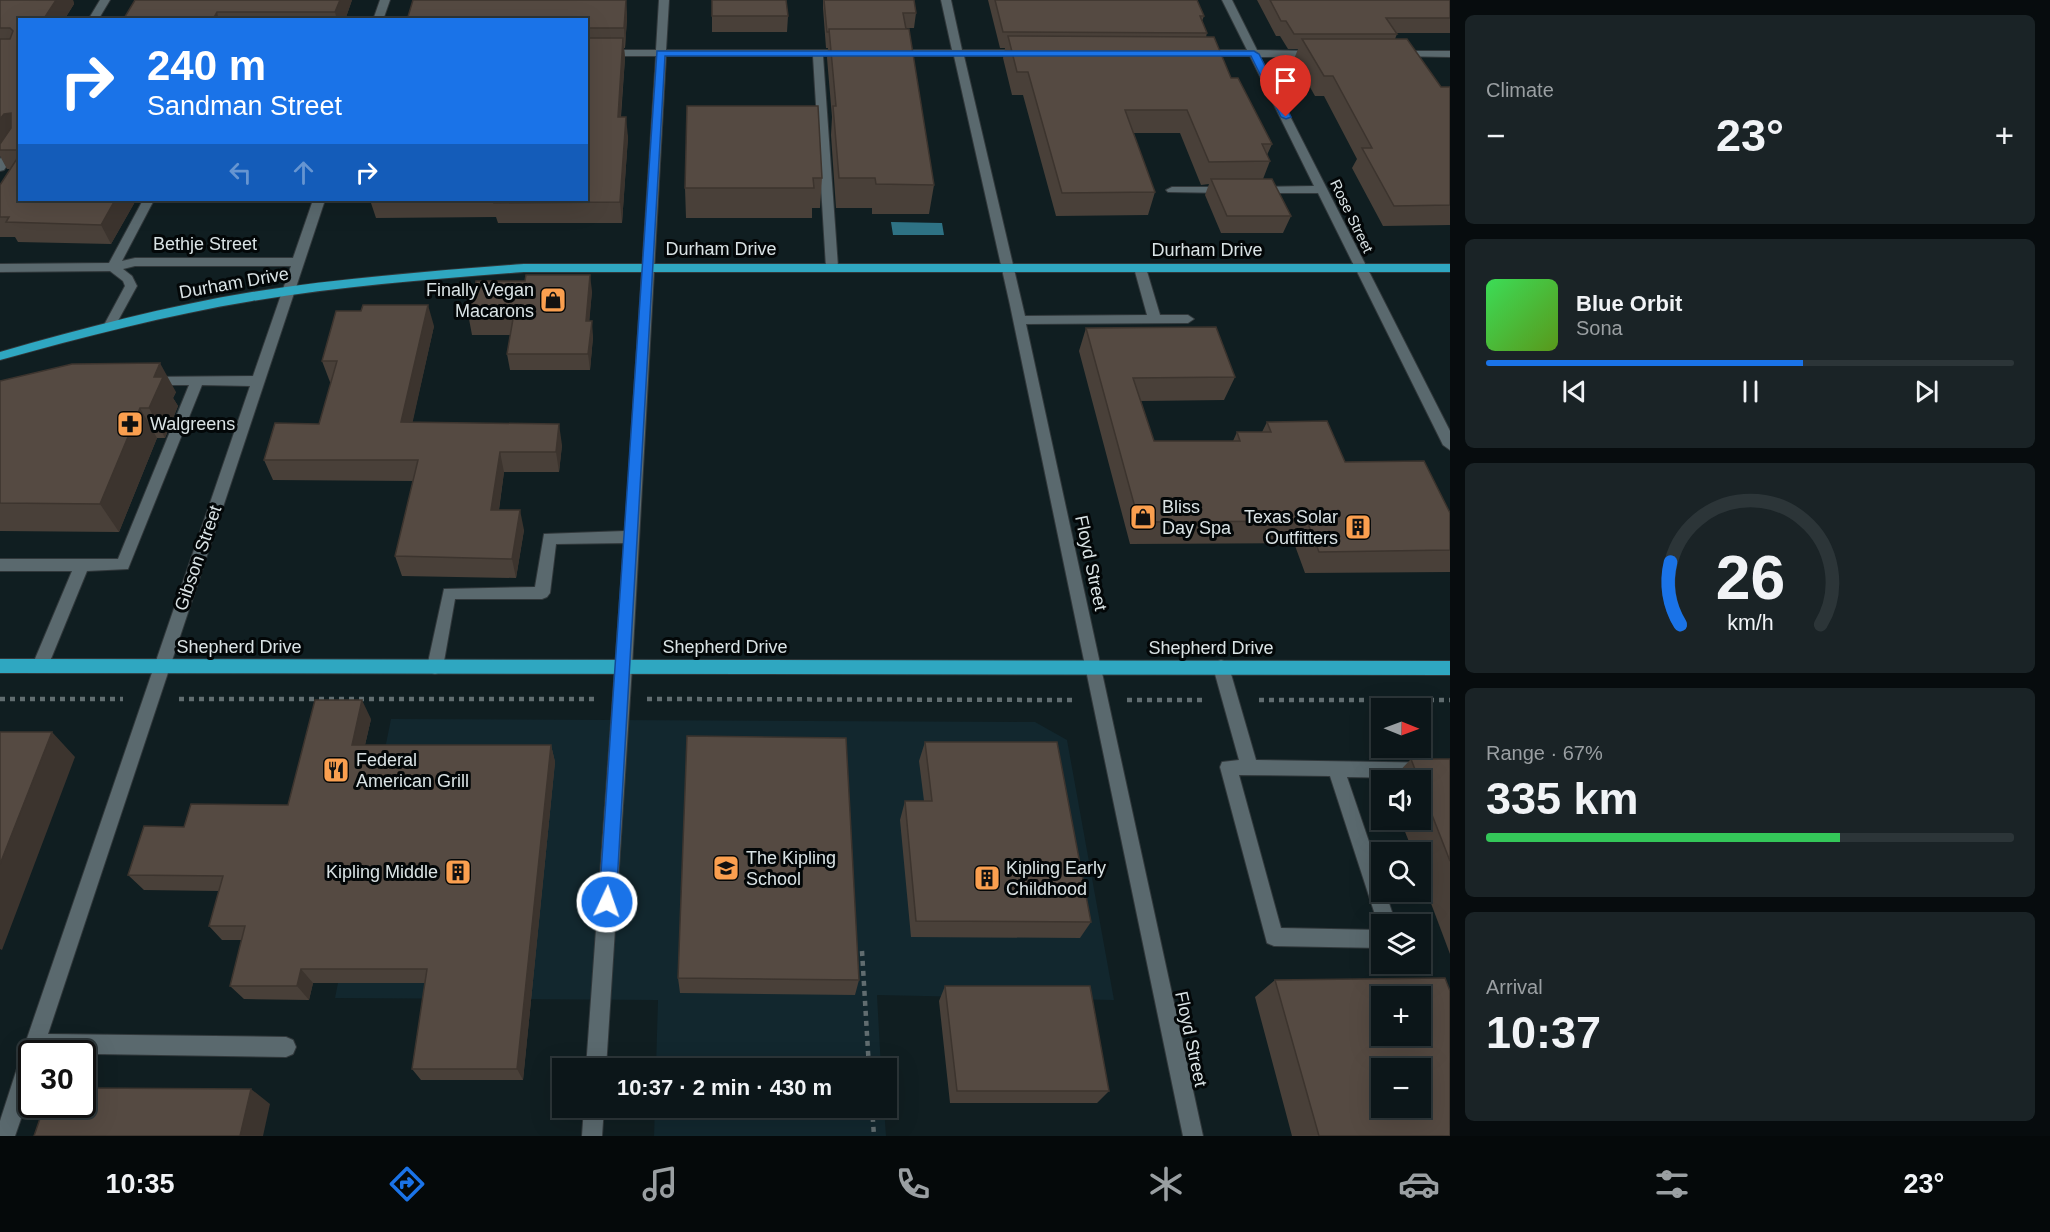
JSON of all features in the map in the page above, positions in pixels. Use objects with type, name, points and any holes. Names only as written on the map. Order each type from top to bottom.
[{"type":"main road","name":"Durham Drive","points":[[0,356],[110,325],[290,290],[419,276],[524,268],[1450,268]]},
{"type":"main road","name":"Shepherd Drive","points":[[0,666],[1450,668]]},
{"type":"street","points":[[94,18],[105,0]]},
{"type":"street","points":[[379,18],[384,0]]},
{"type":"street","points":[[597,1058],[624,667],[646,267],[664,0]]},
{"type":"street","name":"Floyd Street","points":[[946,0],[1019,320],[1193,1136]]},
{"type":"street","name":"Rose Street","points":[[1227,0],[1450,445]]},
{"type":"street","points":[[588,53],[853,53]]},
{"type":"street","points":[[818,53],[832,267]]},
{"type":"street","points":[[876,53],[1041,53]]},
{"type":"street","points":[[1195,53],[1326,54]]},
{"type":"street","points":[[1383,54],[1450,54]]},
{"type":"street","points":[[0,168],[18,140]]},
{"type":"street","points":[[1172,190],[1322,189]]},
{"type":"street","points":[[110,325],[131,286],[128,279],[112,267],[147,201]]},
{"type":"street","name":"Gibson Street","points":[[37,1040],[319,201]]},
{"type":"street","name":"Bethje Street","points":[[0,268],[112,267],[135,262],[298,262]]},
{"type":"street","points":[[1140,268],[1155,320]]},
{"type":"street","points":[[1019,320],[1188,319]]},
{"type":"street","points":[[140,380],[258,381]]},
{"type":"street","points":[[0,565],[123,565],[197,381]]},
{"type":"street","points":[[435,667],[449,593],[542,593],[549,538],[630,537]]},
{"type":"street","points":[[40,666],[82,565]]},
{"type":"street","points":[[1221,667],[1250,768]]},
{"type":"street","points":[[1371,939],[1274,937],[1228,768],[1450,771]]},
{"type":"street","points":[[1336,769],[1384,914]]},
{"type":"street","points":[[96,1050],[286,1047]]},
{"type":"street","name":"Gibson Street","points":[[5,1136],[18,1097]]},
{"type":"street","points":[[592,1136],[593,1118]]},
{"type":"path","points":[[0,699],[114,699]]},
{"type":"path","points":[[195,699],[588,699]]},
{"type":"path","points":[[663,699],[1046,700]]},
{"type":"path","points":[[1138,700],[1450,700]]},
{"type":"path","points":[[862,951],[868,1058]]},
{"type":"path","points":[[872,1118],[873,1136]]},
{"type":"shaded area","name":"The Kipling School","points":[[391,719],[1035,722],[1067,740],[1114,1000],[877,995],[880,1058],[656,1058],[658,1000],[335,998]]},
{"type":"shaded area","points":[[655,1118],[885,1118],[886,1136],[654,1136]]},
{"type":"water","points":[[891,222],[942,223],[944,235],[893,235]]},
{"type":"building","points":[[0,0],[56,0],[44,18],[18,18],[18,150],[0,150],[0,144],[11,128],[11,113],[4,114],[0,119],[0,39],[10,39],[13,31],[10,28],[0,28]]},
{"type":"building","points":[[135,0],[340,0],[335,12],[217,12],[214,18],[124,18]]},
{"type":"building","points":[[413,0],[626,0],[624,28],[588,28],[588,18],[408,18]]},
{"type":"building","points":[[712,0],[786,0],[788,16],[712,16]]},
{"type":"building","points":[[824,0],[914,0],[916,13],[903,13],[906,29],[829,29],[827,32]]},
{"type":"building","points":[[995,0],[1197,0],[1204,16],[1200,16],[1207,33],[1003,32]]},
{"type":"building","points":[[1270,0],[1450,0],[1450,18],[1386,18],[1397,34],[1294,34],[1286,21],[1281,21]]},
{"type":"building","points":[[829,29],[909,29],[934,185],[876,184],[875,178],[839,178],[833,106],[836,106]]},
{"type":"building","points":[[1008,36],[1214,37],[1231,78],[1238,78],[1272,144],[1262,144],[1270,161],[1209,162],[1187,110],[1125,110],[1155,192],[1062,193],[1028,72],[1017,72]]},
{"type":"building","points":[[588,38],[623,38],[618,117],[626,117],[620,202],[494,203],[494,201],[588,201]]},
{"type":"building","points":[[1302,39],[1407,39],[1441,87],[1450,87],[1450,205],[1394,206],[1362,148],[1372,148],[1333,76],[1324,76]]},
{"type":"building","points":[[687,106],[818,106],[822,178],[813,178],[814,188],[685,188]]},
{"type":"building","points":[[18,157],[18,201],[114,201],[101,225],[6,222],[9,217],[0,217],[0,185]]},
{"type":"building","points":[[1211,179],[1272,179],[1291,216],[1227,216]]},
{"type":"building","points":[[526,275],[590,275],[586,321],[592,321],[588,354],[507,354],[513,319],[469,319],[476,281],[525,281]]},
{"type":"building","points":[[363,305],[428,305],[401,422],[559,424],[556,452],[500,452],[491,510],[520,510],[512,559],[395,556],[418,460],[264,460],[275,423],[319,424],[337,361],[322,361],[336,311],[361,311]]},
{"type":"building","points":[[1216,327],[1235,377],[1133,378],[1154,441],[1240,441],[1237,432],[1271,432],[1267,422],[1327,421],[1345,462],[1424,461],[1450,513],[1450,550],[1319,552],[1307,521],[1139,522],[1086,328]]},
{"type":"building","name":"Walgreens","points":[[160,363],[154,377],[163,377],[149,408],[140,408],[100,504],[0,503],[0,381],[72,364]]},
{"type":"building","points":[[315,700],[362,700],[352,745],[551,745],[517,1069],[412,1069],[427,969],[301,969],[297,986],[230,986],[245,926],[209,926],[223,876],[128,875],[144,826],[184,827],[191,804],[288,805]]},
{"type":"building","points":[[0,732],[52,732],[0,864]]},
{"type":"building","points":[[687,736],[846,738],[859,980],[678,978]]},
{"type":"building","name":"Kipling Early Childhood","points":[[925,742],[1057,742],[1091,922],[916,921],[905,801],[932,801]]},
{"type":"building","points":[[1411,759],[1450,759],[1450,861],[1431,812],[1431,770],[1415,770]]},
{"type":"building","points":[[1445,978],[1450,991],[1450,1136],[1319,1136],[1275,980]]},
{"type":"building","points":[[945,986],[1090,986],[1109,1091],[957,1091]]},
{"type":"building","points":[[96,1088],[251,1089],[240,1136],[34,1136],[40,1118],[96,1118]]},
{"type":"place","name":"Finally Vegan Macarons","points":[[553,300]]},
{"type":"place","name":"Walgreens","points":[[130,424]]},
{"type":"place","name":"Bliss Day Spa","points":[[1143,517]]},
{"type":"place","name":"Texas Solar Outfitters","points":[[1358,527]]},
{"type":"place","name":"Federal American Grill","points":[[336,770]]},
{"type":"place","name":"The Kipling School","points":[[726,868]]},
{"type":"place","name":"Kipling Middle","points":[[458,872]]},
{"type":"place","name":"Kipling Early Childhood","points":[[987,878]]},
{"type":"route","points":[[607,902],[624,667],[646,267],[661,53],[1254,54],[1286,117]]}]
